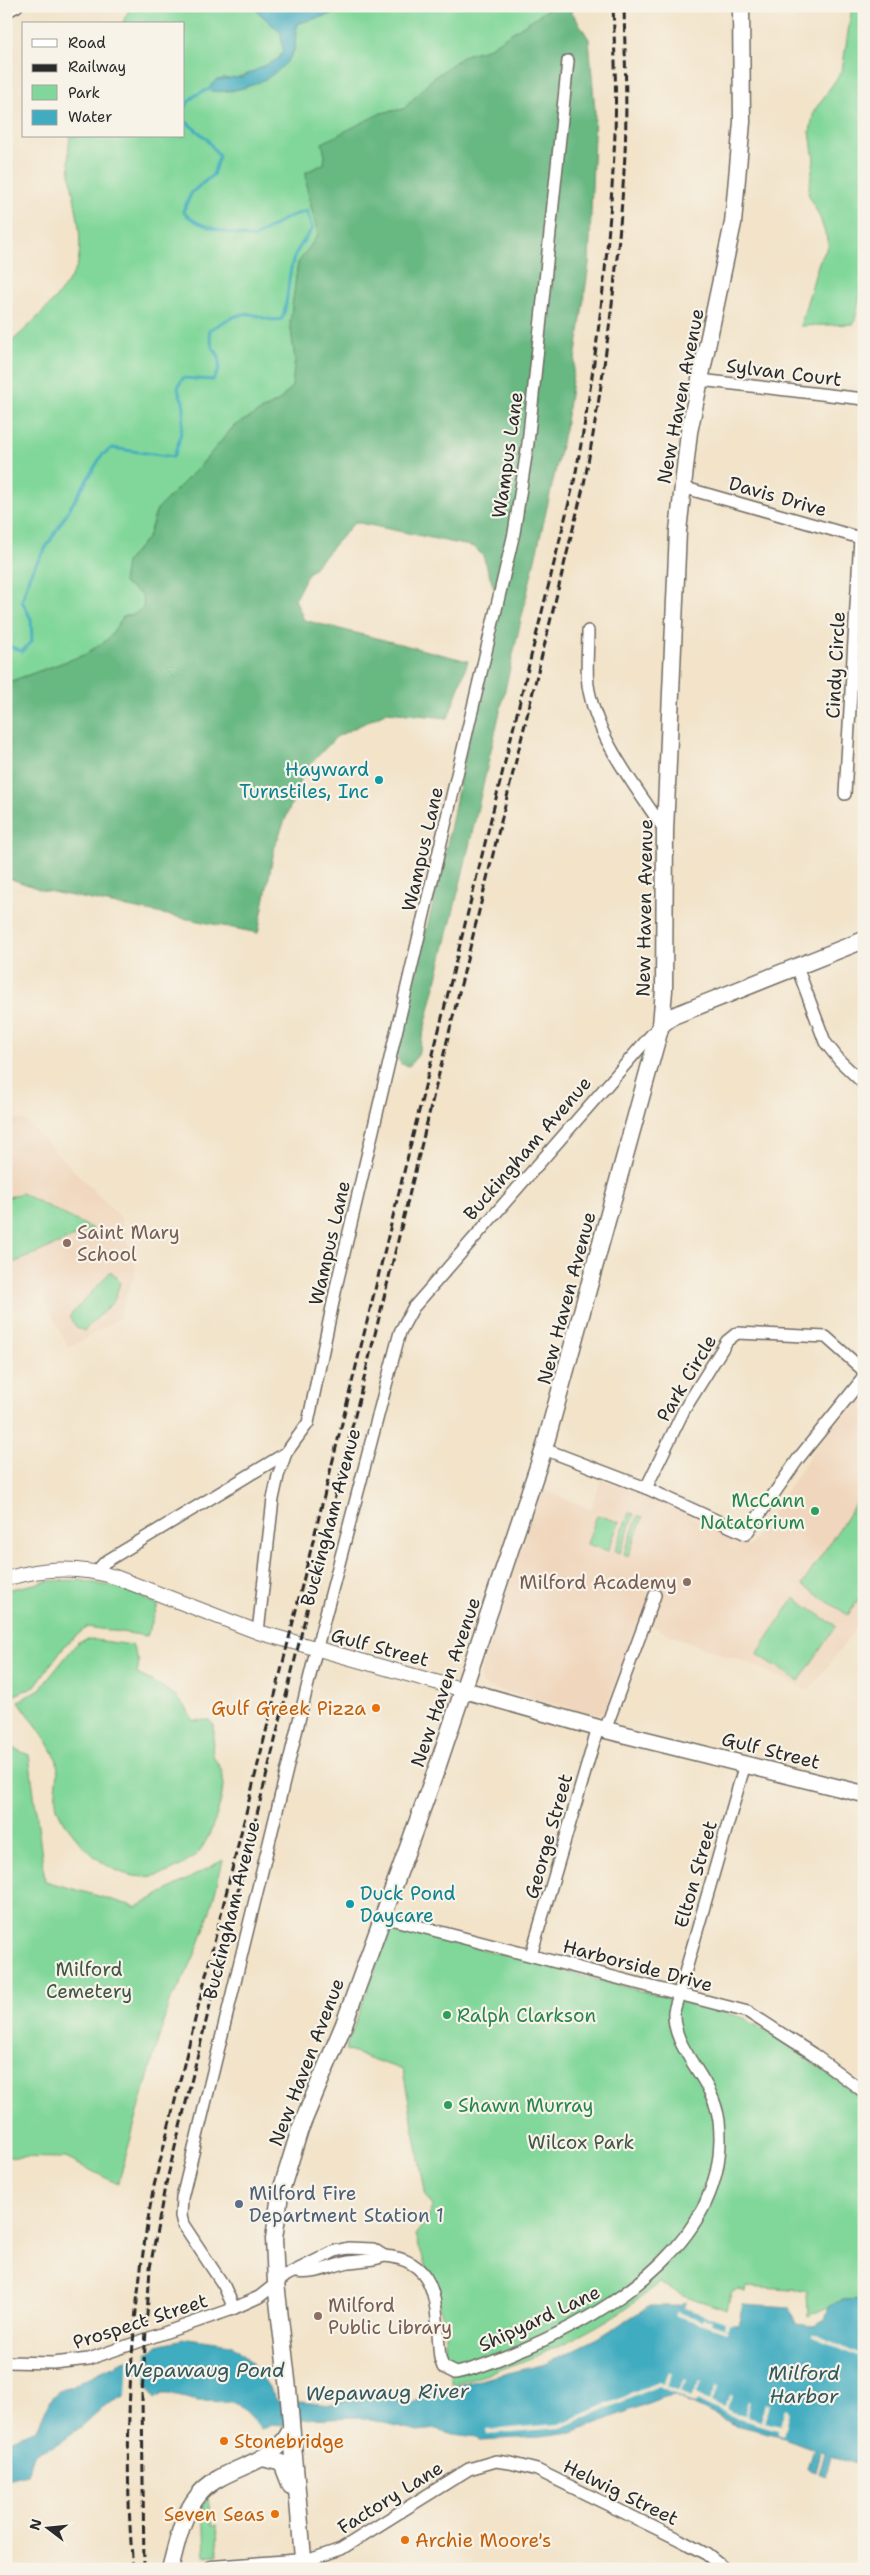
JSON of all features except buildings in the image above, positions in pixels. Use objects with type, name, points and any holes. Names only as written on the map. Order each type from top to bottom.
[{"type":"main road","name":"New Haven Avenue","points":[[305,2566],[296,2500],[289,2399],[276,2283],[274,2240],[286,2169],[383,1917],[464,1690],[544,1450],[590,1288],[660,1025],[664,990],[665,831],[682,487],[689,432],[730,243],[736,196],[743,105],[741,6]]},
{"type":"main road","name":"Buckingham Avenue","points":[[660,1025],[672,1016],[864,940]]},
{"type":"main road","name":"Gulf Street","points":[[464,1690],[602,1729],[864,1794]]},
{"type":"main road","points":[[170,2569],[184,2521],[197,2496],[210,2485],[263,2458],[282,2443],[291,2426]]},
{"type":"main road","points":[[263,2458],[278,2461],[284,2466],[296,2500]]},
{"type":"main road","points":[[212,2569],[305,2566]]},
{"type":"street","points":[[6,12],[17,6]]},
{"type":"street","name":"Wampus Lane","points":[[258,1632],[273,1499],[286,1453],[308,1423],[337,1283],[514,533],[528,443],[568,61]]},
{"type":"street","name":"Sylvan Court","points":[[700,380],[864,399]]},
{"type":"street","name":"Davis Drive","points":[[682,487],[862,539]]},
{"type":"street","name":"Cindy Circle","points":[[845,794],[862,539]]},
{"type":"street","points":[[588,630],[588,684],[600,721],[616,755],[665,831]]},
{"type":"street","points":[[797,967],[825,1042],[840,1061],[864,1084]]},
{"type":"street","name":"Buckingham Avenue","points":[[234,2308],[224,2286],[183,2224],[181,2216],[182,2198],[316,1650],[397,1342],[406,1317],[660,1025]]},
{"type":"street","name":"Park Circle","points":[[646,1488],[684,1410],[727,1341],[737,1333],[826,1336],[864,1371]]},
{"type":"street","points":[[544,1450],[646,1488],[746,1534],[798,1459],[864,1377]]},
{"type":"street","points":[[96,1572],[105,1562],[286,1453]]},
{"type":"street","name":"Gulf Street","points":[[6,1579],[26,1572],[52,1569],[96,1572],[115,1577],[258,1632],[316,1650],[464,1690]]},
{"type":"street","name":"George Street","points":[[531,1955],[602,1729],[656,1595]]},
{"type":"street","name":"Elton Street","points":[[679,1993],[745,1764]]},
{"type":"street","name":"Harborside Drive","points":[[383,1917],[679,1993],[753,2014],[814,2054],[864,2092]]},
{"type":"street","name":"Shipyard Lane","points":[[276,2283],[296,2272],[310,2274],[351,2262],[372,2261],[384,2256],[410,2261],[427,2275],[434,2300],[440,2358],[443,2366],[455,2373],[506,2356],[597,2313],[642,2281],[694,2224],[715,2182],[721,2152],[715,2101],[676,2034],[674,2011],[679,1993]]},
{"type":"street","name":"Prospect Street","points":[[6,2362],[54,2362],[89,2358],[234,2308],[259,2296],[276,2283]]},
{"type":"street","name":"Factory Lane","points":[[305,2566],[341,2549],[469,2469],[496,2462]]},
{"type":"street","name":"Helwig Street","points":[[496,2462],[510,2462],[537,2470],[680,2540],[706,2554],[725,2569]]},
{"type":"shaded area","name":"Saint Mary School","points":[[6,1118],[25,1121],[120,1217],[136,1269],[118,1319],[69,1348],[44,1299],[6,1312]]},
{"type":"shaded area","name":"Milford Academy","points":[[864,1394],[864,1618],[809,1691],[749,1663],[689,1643],[638,1620],[606,1709],[598,1715],[486,1687],[482,1684],[480,1673],[541,1489],[591,1509],[601,1479],[659,1500],[750,1546],[824,1435]]},
{"type":"green space","points":[[131,6],[252,6],[281,33],[283,51],[278,59],[256,71],[233,79],[223,78],[208,90],[218,92],[230,91],[255,84],[278,70],[293,53],[296,30],[299,23],[360,6],[553,6],[487,49],[465,55],[432,79],[404,109],[381,113],[325,155],[324,164],[306,172],[307,189],[318,235],[298,263],[290,322],[295,359],[292,387],[279,401],[234,426],[200,466],[157,509],[148,537],[126,562],[137,592],[142,595],[144,607],[135,614],[124,616],[107,640],[84,655],[6,683],[6,390],[10,368],[9,344],[59,294],[74,272],[78,262],[80,237],[70,172],[70,138],[185,138],[185,22],[123,22]]},
{"type":"green space","points":[[553,6],[568,6],[589,39],[595,111],[589,264],[565,429],[464,868],[418,1055],[409,1066],[401,1064],[395,1054],[444,860],[472,719],[500,606],[483,556],[474,547],[355,522],[307,575],[295,599],[304,620],[468,661],[448,718],[387,712],[336,737],[304,771],[275,846],[258,933],[42,890],[6,877],[6,683],[84,655],[107,640],[124,616],[135,614],[144,607],[142,595],[123,583],[126,562],[148,537],[157,509],[200,466],[234,426],[279,401],[292,387],[295,359],[290,322],[298,263],[318,235],[307,189],[306,172],[324,164],[325,155],[322,143],[381,113],[404,109],[432,79],[465,55],[487,49]]},
{"type":"green space","points":[[852,6],[864,6],[864,278],[854,324],[800,326],[819,262],[829,245],[820,218],[808,193],[814,160],[810,132],[814,111],[842,71]]},
{"type":"green space","points":[[21,1193],[93,1229],[6,1266],[6,1198]]},
{"type":"green space","points":[[111,1271],[120,1283],[114,1301],[84,1331],[77,1328],[69,1317]]},
{"type":"green space","points":[[858,1500],[864,1504],[864,1591],[848,1615],[802,1585]]},
{"type":"green space","points":[[629,1513],[634,1514],[620,1553],[615,1551]]},
{"type":"green space","points":[[597,1515],[619,1522],[608,1551],[587,1544]]},
{"type":"green space","points":[[638,1516],[643,1517],[628,1556],[624,1554]]},
{"type":"green space","points":[[80,1580],[124,1589],[158,1605],[147,1636],[87,1627],[65,1645],[35,1686],[6,1699],[6,1590],[49,1581]]},
{"type":"green space","points":[[794,1598],[836,1626],[799,1681],[757,1654]]},
{"type":"green space","points":[[88,1639],[132,1645],[139,1662],[137,1674],[176,1697],[188,1711],[193,1721],[209,1720],[214,1725],[213,1755],[222,1772],[223,1781],[220,1804],[212,1829],[195,1856],[164,1874],[149,1877],[134,1876],[120,1872],[106,1865],[80,1842],[64,1821],[57,1807],[58,1768],[55,1756],[19,1701],[40,1689],[78,1642]]},
{"type":"green space","name":"Milford Cemetery","points":[[6,1745],[29,1755],[45,1881],[137,1907],[223,1860],[203,1934],[188,1969],[169,2002],[118,2184],[66,2158],[6,2157]]},
{"type":"green space","name":"Wilcox Park","points":[[391,1927],[744,2018],[790,2046],[864,2100],[864,2299],[843,2300],[808,2316],[807,2291],[746,2287],[745,2292],[738,2290],[731,2293],[727,2310],[683,2295],[659,2283],[612,2317],[561,2345],[507,2367],[452,2385],[445,2348],[445,2323],[415,2235],[426,2221],[433,2205],[426,2197],[403,2070],[345,2050]]},
{"type":"green space","points":[[208,2499],[212,2526],[217,2525],[218,2555],[205,2556],[203,2503]]},
{"type":"water","points":[[252,6],[360,6],[299,23],[296,30],[293,52],[287,62],[268,77],[243,88],[218,91],[207,90],[216,80],[242,77],[278,59],[283,51],[281,33]]},
{"type":"water","name":"Milford Harbor","points":[[864,2299],[864,2469],[831,2455],[825,2476],[819,2474],[825,2452],[821,2451],[816,2472],[808,2469],[814,2449],[776,2435],[735,2425],[674,2395],[661,2398],[572,2433],[540,2437],[479,2440],[477,2437],[453,2434],[437,2429],[418,2431],[358,2417],[301,2419],[283,2425],[272,2424],[261,2429],[238,2405],[231,2402],[198,2401],[169,2394],[162,2394],[155,2399],[146,2385],[103,2407],[81,2427],[54,2446],[35,2453],[27,2474],[6,2479],[6,2441],[37,2429],[51,2398],[60,2391],[121,2362],[151,2351],[157,2345],[188,2338],[231,2344],[251,2362],[279,2403],[300,2402],[331,2405],[352,2398],[388,2396],[413,2403],[431,2392],[545,2364],[598,2338],[649,2306],[679,2306],[686,2302],[684,2308],[738,2325],[743,2304],[790,2307],[795,2324],[815,2326],[825,2320],[829,2305],[843,2300]]},
{"type":"pier","points":[[686,2302],[688,2303],[687,2307],[734,2322],[733,2324],[729,2323],[728,2328],[724,2327],[725,2322],[684,2308]]},
{"type":"pier","points":[[676,2312],[702,2320],[703,2317],[712,2320],[711,2323],[729,2329],[727,2332],[674,2315]]},
{"type":"pier","points":[[813,2333],[864,2357],[864,2360],[812,2336]]},
{"type":"pier","points":[[147,2350],[145,2388],[126,2397],[128,2356]]},
{"type":"pier","points":[[669,2372],[672,2374],[666,2386],[678,2391],[684,2379],[686,2380],[680,2392],[691,2398],[700,2381],[702,2382],[696,2394],[709,2401],[716,2386],[718,2387],[711,2402],[723,2408],[731,2394],[733,2395],[726,2409],[735,2414],[744,2416],[748,2401],[750,2401],[746,2417],[761,2421],[765,2403],[770,2404],[765,2422],[780,2426],[785,2408],[789,2410],[783,2436],[778,2434],[778,2430],[734,2418],[697,2400],[695,2404],[659,2386],[561,2428],[487,2434],[486,2430],[560,2424],[659,2382],[663,2384]]},
{"type":"waterway","points":[[185,109],[194,96],[211,89]]},
{"type":"waterway","points":[[6,645],[22,651],[32,641],[31,619],[22,601],[30,574],[102,455],[112,448],[173,457],[179,440],[184,412],[183,402],[178,390],[180,383],[183,378],[213,380],[219,370],[219,356],[212,347],[209,330],[229,319],[245,314],[272,320],[282,319],[292,263],[299,248],[312,229],[307,211],[288,217],[253,238],[205,226],[188,217],[183,211],[192,192],[213,175],[219,156],[206,138],[185,121]]},
{"type":"railway","points":[[133,2569],[128,2474],[131,2378],[139,2283],[153,2190],[574,482],[600,319],[608,236],[615,117],[613,6]]},
{"type":"railway","points":[[144,2569],[142,2394],[150,2268],[164,2192],[584,484],[605,361],[619,237],[626,135],[624,6]]},
{"type":"place","name":"Hayward Turnstiles, Inc","points":[[379,780]]},
{"type":"place","name":"Saint Mary School","points":[[67,1243]]},
{"type":"place","name":"McCann Natatorium","points":[[815,1511]]},
{"type":"place","name":"Milford Academy","points":[[687,1582]]},
{"type":"place","name":"Gulf Greek Pizza","points":[[376,1708]]},
{"type":"place","name":"Duck Pond Daycare","points":[[350,1904]]},
{"type":"place","name":"Ralph Clarkson","points":[[447,2015]]},
{"type":"place","name":"Shawn Murray","points":[[448,2105]]},
{"type":"place","name":"Milford Fire Department Station 1","points":[[239,2204]]},
{"type":"place","name":"Milford Public Library","points":[[318,2316]]},
{"type":"place","name":"Stonebridge","points":[[224,2441]]},
{"type":"place","name":"Seven Seas","points":[[275,2514]]},
{"type":"place","name":"Archie Moore's","points":[[405,2540]]},
{"type":"water label","name":"Wepawaug Pond","points":[[204,2370]]},
{"type":"water label","name":"Wepawaug River","points":[[387,2392]]}]
